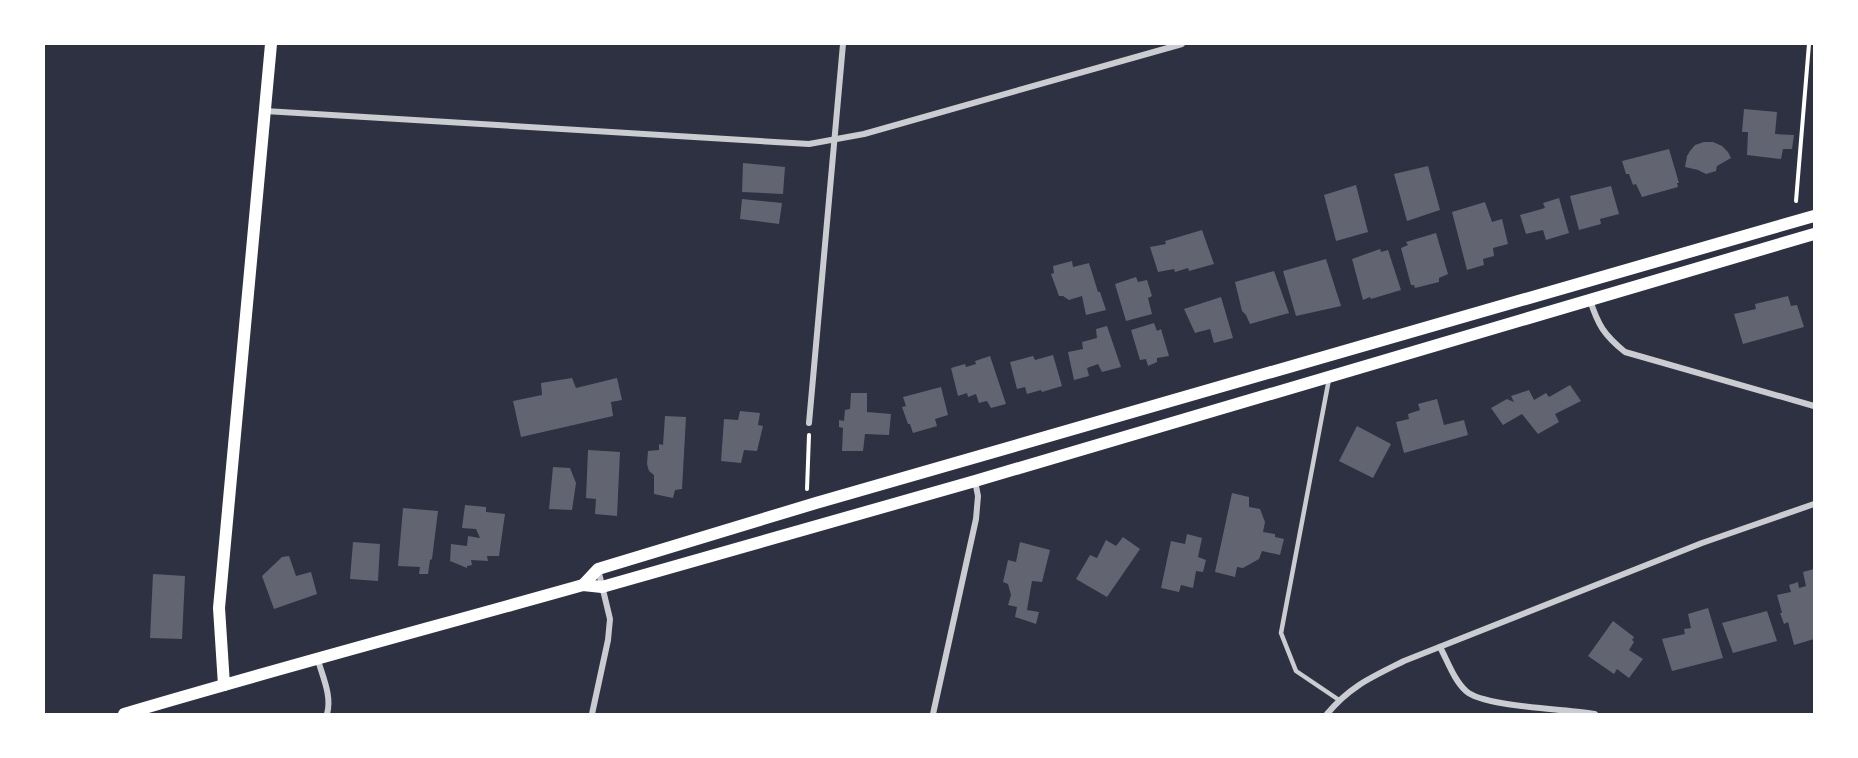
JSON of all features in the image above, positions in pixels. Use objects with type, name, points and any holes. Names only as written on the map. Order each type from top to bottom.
[{"type":"main road","points":[[224,685],[219,608],[271,44]]},
{"type":"main road","points":[[583,585],[598,569],[816,503],[1815,216]]},
{"type":"main road","points":[[124,714],[583,585],[602,587],[975,481],[1815,234]]},
{"type":"street","points":[[809,423],[843,44]]},
{"type":"street","points":[[265,111],[808,144],[864,134],[1182,44]]},
{"type":"street","points":[[1590,300],[1600,328],[1625,352],[1815,406]]},
{"type":"street","points":[[933,714],[976,519],[978,496],[975,481]]},
{"type":"street","points":[[1327,714],[1339,700],[1362,681],[1404,661],[1702,543],[1815,504]]},
{"type":"street","points":[[592,714],[608,640],[610,619],[598,569]]},
{"type":"street","points":[[1440,647],[1458,683],[1470,695],[1485,701],[1595,714]]},
{"type":"street","points":[[318,660],[327,687],[329,709],[327,714]]},
{"type":"lane","points":[[1329,377],[1281,633],[1296,671],[1339,700]]},
{"type":"path","points":[[1796,201],[1809,44]]},
{"type":"path","points":[[807,489],[809,423]]},
{"type":"building","points":[[1744,109],[1777,112],[1775,134],[1794,135],[1792,149],[1783,149],[1781,159],[1747,155],[1748,132],[1742,132]]},
{"type":"building","points":[[1713,142],[1722,146],[1731,158],[1717,166],[1716,171],[1706,174],[1685,167],[1690,151],[1695,145]]},
{"type":"building","points":[[1669,149],[1679,183],[1677,183],[1678,187],[1642,197],[1636,184],[1633,185],[1629,174],[1626,174],[1622,161]]},
{"type":"building","points":[[743,163],[785,167],[783,194],[742,192]]},
{"type":"building","points":[[1428,166],[1440,210],[1407,221],[1394,174]]},
{"type":"building","points":[[1356,185],[1368,232],[1336,241],[1324,195]]},
{"type":"building","points":[[1611,186],[1619,214],[1600,219],[1601,224],[1579,230],[1570,196]]},
{"type":"building","points":[[1559,198],[1569,233],[1546,240],[1543,230],[1526,234],[1520,215],[1545,208],[1543,203]]},
{"type":"building","points":[[742,199],[782,203],[779,224],[740,219]]},
{"type":"building","points":[[1485,202],[1492,222],[1502,219],[1508,244],[1493,248],[1494,256],[1483,259],[1484,265],[1467,270],[1452,212]]},
{"type":"building","points":[[1202,230],[1214,264],[1189,271],[1188,268],[1175,272],[1174,269],[1158,272],[1150,247],[1166,244],[1165,241]]},
{"type":"building","points":[[1436,233],[1448,274],[1439,278],[1439,282],[1415,288],[1411,285],[1401,248],[1408,245],[1406,242]]},
{"type":"building","points":[[1380,249],[1381,252],[1388,250],[1401,290],[1363,300],[1352,259]]},
{"type":"building","points":[[1326,259],[1341,306],[1296,316],[1283,271]]},
{"type":"building","points":[[1072,261],[1073,267],[1089,263],[1106,310],[1086,315],[1082,296],[1069,300],[1059,296],[1051,274],[1054,273],[1053,266]]},
{"type":"building","points":[[1274,271],[1289,313],[1250,324],[1242,311],[1235,282]]},
{"type":"building","points":[[1136,277],[1138,282],[1147,280],[1152,296],[1148,298],[1152,314],[1126,321],[1115,284]]},
{"type":"building","points":[[1788,296],[1791,306],[1797,305],[1804,327],[1743,344],[1734,314],[1756,309],[1755,304]]},
{"type":"building","points":[[1221,297],[1233,338],[1214,343],[1210,329],[1195,333],[1184,309]]},
{"type":"building","points":[[1154,323],[1157,331],[1161,329],[1169,356],[1157,358],[1157,362],[1148,366],[1146,359],[1140,360],[1131,330]]},
{"type":"building","points":[[1107,326],[1121,367],[1102,372],[1098,364],[1087,368],[1089,376],[1074,380],[1068,352],[1083,349],[1082,342],[1097,338],[1096,329]]},
{"type":"building","points":[[1053,355],[1062,386],[1027,394],[1025,387],[1017,389],[1010,362],[1033,356],[1035,360]]},
{"type":"building","points":[[990,356],[1006,404],[991,408],[987,401],[979,403],[976,394],[968,397],[967,393],[958,396],[951,368],[976,364],[975,361]]},
{"type":"building","points":[[572,378],[576,388],[617,378],[622,400],[611,402],[613,416],[521,437],[513,401],[542,395],[541,383]]},
{"type":"building","points":[[1570,385],[1581,401],[1555,414],[1559,422],[1538,434],[1522,414],[1503,425],[1491,408],[1507,399],[1514,402],[1511,396],[1529,390],[1534,400],[1546,393],[1549,397]]},
{"type":"building","points":[[941,387],[948,415],[935,419],[937,426],[913,433],[902,407],[906,406],[903,397]]},
{"type":"building","points":[[851,393],[867,393],[867,412],[891,414],[889,435],[865,434],[863,451],[842,451],[843,428],[839,427],[839,420],[844,421],[845,410],[850,409]]},
{"type":"building","points":[[1437,399],[1444,425],[1464,420],[1468,435],[1404,453],[1396,422],[1409,419],[1408,414],[1420,410],[1418,404]]},
{"type":"building","points":[[740,411],[760,413],[758,425],[763,426],[757,451],[744,450],[741,463],[721,461],[724,419],[738,420]]},
{"type":"building","points":[[665,416],[686,417],[682,489],[675,490],[673,498],[654,494],[654,475],[649,471],[647,464],[648,451],[659,450],[659,444],[663,445]]},
{"type":"building","points":[[1357,426],[1391,444],[1373,478],[1339,461]]},
{"type":"building","points":[[588,450],[620,452],[617,516],[595,514],[596,499],[586,498]]},
{"type":"building","points":[[553,467],[570,468],[576,483],[572,510],[549,509]]},
{"type":"building","points":[[1232,493],[1249,497],[1249,507],[1260,509],[1265,522],[1263,532],[1275,534],[1275,537],[1284,539],[1280,555],[1262,551],[1259,559],[1243,568],[1237,567],[1235,577],[1215,572]]},
{"type":"building","points":[[465,505],[486,507],[486,512],[505,514],[499,556],[487,556],[488,561],[471,560],[472,565],[467,568],[450,561],[451,544],[467,546],[468,536],[480,538],[476,529],[462,528]]},
{"type":"building","points":[[403,508],[438,511],[428,574],[419,574],[420,567],[398,566]]},
{"type":"building","points":[[1187,534],[1202,538],[1198,557],[1206,560],[1203,572],[1196,571],[1193,588],[1181,585],[1179,592],[1161,588],[1171,541],[1185,544]]},
{"type":"building","points":[[1123,537],[1140,549],[1107,597],[1076,579],[1090,555],[1097,558],[1106,540],[1116,546]]},
{"type":"building","points":[[353,542],[380,544],[378,581],[350,579]]},
{"type":"building","points":[[1020,542],[1050,550],[1042,582],[1032,581],[1027,610],[1039,612],[1036,624],[1015,617],[1017,607],[1008,605],[1011,595],[1008,584],[1003,582],[1008,560],[1016,562]]},
{"type":"building","points":[[289,556],[296,576],[311,572],[317,594],[274,609],[262,576],[282,557]]},
{"type":"building","points":[[1814,569],[1814,639],[1794,645],[1788,622],[1784,624],[1780,613],[1782,613],[1777,595],[1791,592],[1789,585],[1798,582],[1799,588],[1806,586],[1803,572]]},
{"type":"building","points":[[153,574],[185,576],[182,639],[150,638]]},
{"type":"building","points":[[1708,608],[1723,658],[1672,671],[1662,639],[1685,634],[1684,629],[1691,628],[1688,614]]},
{"type":"building","points":[[1767,611],[1777,641],[1733,653],[1722,623]]},
{"type":"building","points":[[1613,621],[1634,637],[1629,650],[1643,659],[1629,678],[1617,669],[1614,674],[1588,656]]}]
